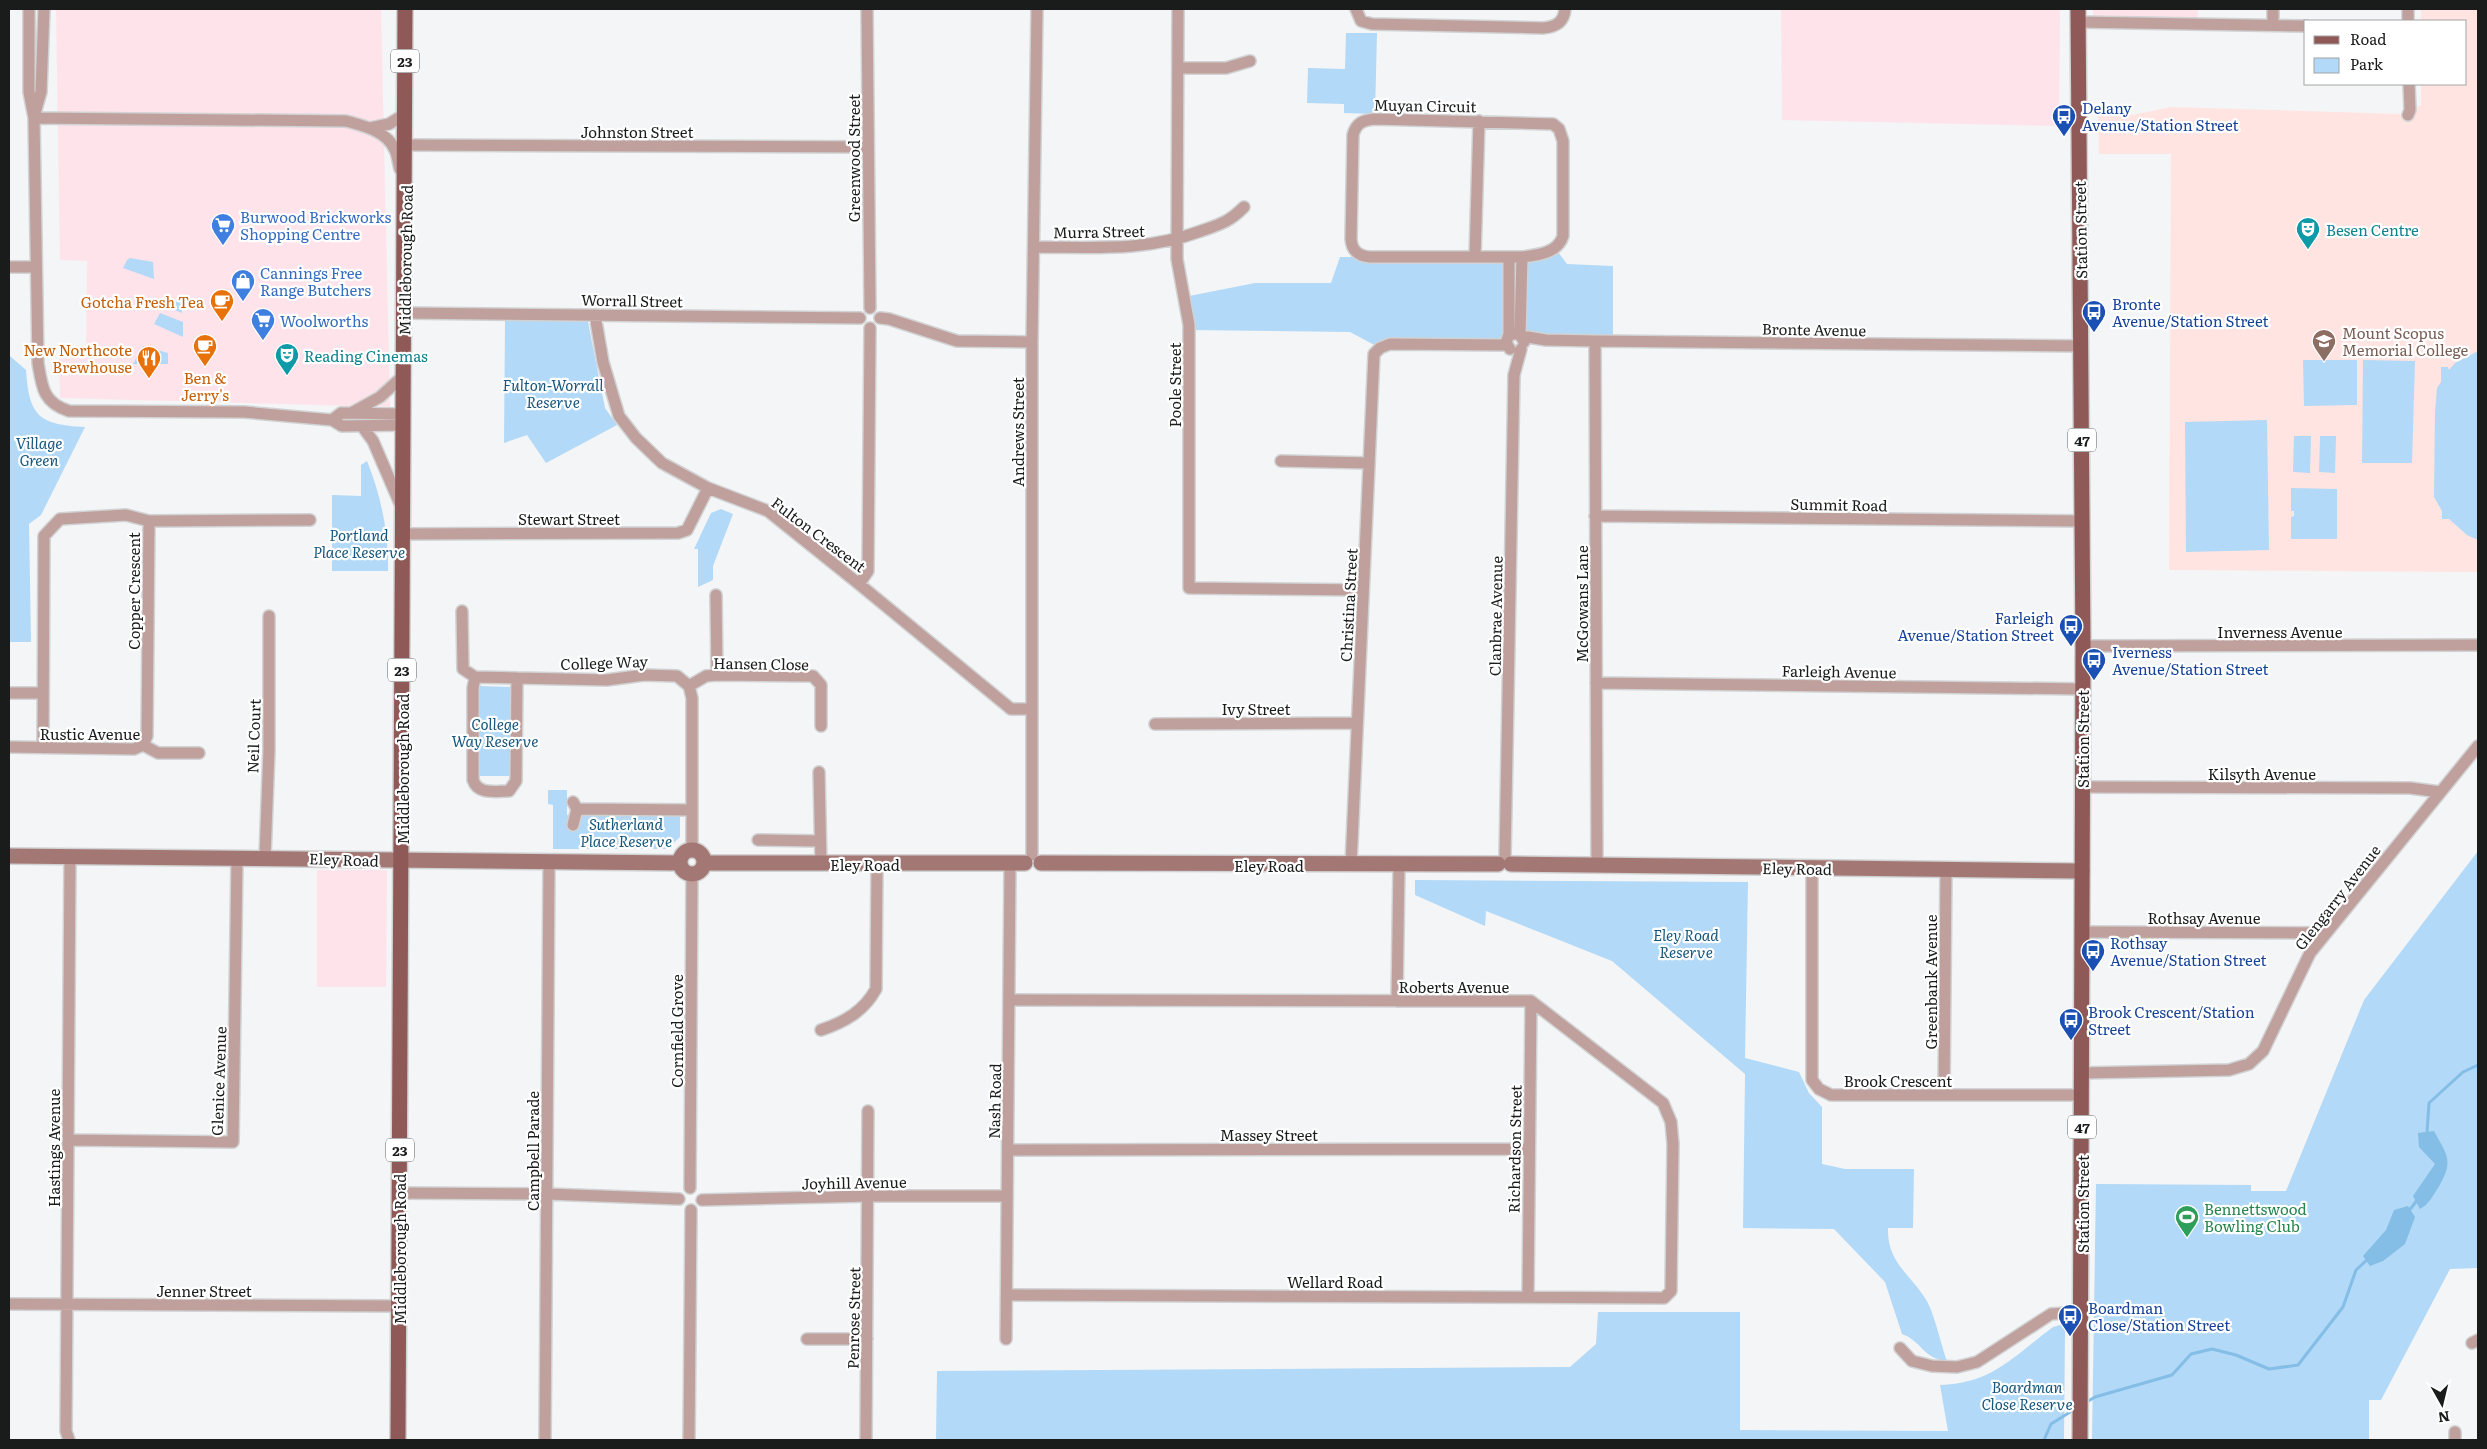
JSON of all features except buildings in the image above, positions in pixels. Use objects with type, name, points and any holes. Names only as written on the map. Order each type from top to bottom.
[{"type":"main road","name":"Middleborough Road","points":[[398,1440],[403,376],[406,145],[404,9]]},
{"type":"main road","name":"Station Street","points":[[2078,15],[2082,346],[2080,1434]]},
{"type":"main road","points":[[692,850],[700,853],[705,863],[702,870],[692,875],[682,870],[680,863],[682,855],[692,850]]},
{"type":"main road","name":"Eley Road","points":[[9,856],[680,863]]},
{"type":"main road","name":"Eley Road","points":[[705,863],[877,864],[1027,861],[1399,865],[1505,862],[1597,866],[2082,871]]},
{"type":"street","points":[[28,9],[29,92],[34,118],[38,362],[41,385],[46,397],[57,407],[91,412],[244,412],[332,420],[342,426],[362,426],[403,420]]},
{"type":"street","points":[[34,118],[41,92],[44,9]]},
{"type":"street","name":"Greenwood Street","points":[[867,9],[870,308]]},
{"type":"street","name":"Andrews Street","points":[[1027,861],[1031,709],[1032,342],[1037,9]]},
{"type":"street","name":"Poole Street","points":[[1178,9],[1177,259],[1188,325],[1190,588],[1363,590]]},
{"type":"street","points":[[1356,9],[1361,20],[1372,24],[1543,28],[1560,23],[1565,9]]},
{"type":"street","points":[[2273,9],[2273,25]]},
{"type":"street","points":[[2078,15],[2304,26]]},
{"type":"street","points":[[1179,68],[1226,68],[1250,61]]},
{"type":"street","points":[[2408,115],[2410,110],[2409,85]]},
{"type":"street","points":[[370,128],[389,124],[405,114]]},
{"type":"street","points":[[34,118],[346,121],[370,128],[389,140],[396,151],[399,168],[405,177]]},
{"type":"street","name":"Muyan Circuit","points":[[1368,120],[1544,122],[1560,129],[1562,135],[1563,236],[1561,243],[1540,255],[1509,258],[1475,257],[1370,257],[1358,255],[1354,251],[1351,239],[1353,135],[1358,124],[1368,120]]},
{"type":"street","points":[[1475,257],[1479,121]]},
{"type":"street","name":"Johnston Street","points":[[406,145],[868,147]]},
{"type":"street","name":"Murra Street","points":[[1034,247],[1128,248],[1177,240],[1231,221],[1244,208]]},
{"type":"street","points":[[1514,341],[1522,257]]},
{"type":"street","points":[[1509,258],[1514,341]]},
{"type":"street","points":[[9,267],[35,267]]},
{"type":"street","points":[[870,308],[878,312],[880,318],[877,324],[870,328],[864,326],[860,318],[863,310],[870,308]]},
{"type":"street","name":"Worrall Street","points":[[405,313],[860,318]]},
{"type":"street","name":"Fulton Crescent","points":[[595,315],[603,362],[619,416],[636,438],[662,463],[708,488],[768,511],[1010,709],[1031,709]]},
{"type":"street","points":[[880,318],[889,319],[957,341],[1032,342]]},
{"type":"street","points":[[859,584],[868,570],[870,328]]},
{"type":"street","name":"Bronte Avenue","points":[[1380,348],[1390,344],[1472,345],[1546,340],[2082,346]]},
{"type":"street","name":"Clanbrae Avenue","points":[[1505,862],[1514,341]]},
{"type":"street","name":"McGowans Lane","points":[[1595,341],[1597,866]]},
{"type":"street","name":"Christina Street","points":[[1351,865],[1374,354],[1380,348]]},
{"type":"street","points":[[352,413],[380,397],[403,376]]},
{"type":"street","points":[[332,420],[341,413],[403,420]]},
{"type":"street","points":[[362,426],[374,441],[403,512]]},
{"type":"street","points":[[1282,461],[1369,463]]},
{"type":"street","name":"Stewart Street","points":[[403,534],[678,533],[687,530],[708,488]]},
{"type":"street","name":"Copper Crescent","points":[[43,748],[44,536],[60,519],[126,515],[149,521],[147,736],[143,746]]},
{"type":"street","name":"Summit Road","points":[[1595,516],[2082,521]]},
{"type":"street","points":[[149,521],[310,520]]},
{"type":"street","points":[[716,595],[717,675]]},
{"type":"street","points":[[462,611],[463,669],[475,677],[473,688],[473,780],[475,787],[480,791],[509,791],[516,781],[517,678]]},
{"type":"street","name":"Neil Court","points":[[265,858],[269,750],[269,616]]},
{"type":"street","name":"Inverness Avenue","points":[[2082,646],[2478,645]]},
{"type":"street","name":"College Way","points":[[475,677],[607,680],[644,675],[677,676],[689,686]]},
{"type":"street","name":"Hansen Close","points":[[689,686],[706,676],[717,675],[813,676],[821,684],[821,726]]},
{"type":"street","name":"Farleigh Avenue","points":[[1596,683],[2082,688]]},
{"type":"street","points":[[689,686],[692,698],[692,850]]},
{"type":"street","points":[[9,693],[43,693]]},
{"type":"street","name":"Ivy Street","points":[[1155,724],[1357,723]]},
{"type":"street","name":"Rustic Avenue","points":[[9,748],[134,749],[143,746],[158,754],[199,752]]},
{"type":"street","name":"Glengarry Avenue","points":[[2082,1074],[2229,1070],[2249,1064],[2263,1051],[2310,953],[2478,746]]},
{"type":"street","points":[[819,772],[821,864]]},
{"type":"street","name":"Kilsyth Avenue","points":[[2082,787],[2410,788],[2440,792]]},
{"type":"street","points":[[573,825],[575,805],[692,810]]},
{"type":"street","points":[[758,840],[820,841]]},
{"type":"street","name":"Hastings Avenue","points":[[69,1440],[66,1431],[66,1304],[70,856]]},
{"type":"street","name":"Glenice Avenue","points":[[68,1140],[233,1142],[237,858]]},
{"type":"street","name":"Nash Road","points":[[1006,1339],[1010,1000],[1027,861]]},
{"type":"street","name":"Campbell Parade","points":[[545,1440],[549,862]]},
{"type":"street","points":[[821,1030],[838,1025],[868,1004],[876,989],[877,864]]},
{"type":"street","points":[[1398,1000],[1399,865]]},
{"type":"street","name":"Brook Crescent","points":[[1812,868],[1812,1080],[1819,1089],[1831,1095],[2082,1095]]},
{"type":"street","name":"Greenbank Avenue","points":[[1944,1094],[1946,869]]},
{"type":"street","name":"Cornfield Grove","points":[[690,1188],[692,875]]},
{"type":"street","name":"Rothsay Avenue","points":[[2082,932],[2325,933]]},
{"type":"street","name":"Roberts Avenue","points":[[1010,1000],[1531,1001],[1663,1103],[1671,1122],[1673,1144],[1671,1290],[1664,1298]]},
{"type":"street","name":"Richardson Street","points":[[1528,1297],[1531,1001]]},
{"type":"street","name":"Penrose Street","points":[[866,1440],[869,1196],[868,1111]]},
{"type":"street","name":"Massey Street","points":[[1008,1150],[1529,1149]]},
{"type":"street","points":[[690,1188],[699,1191],[702,1200],[700,1205],[691,1210],[683,1207],[679,1199],[683,1190],[690,1188]]},
{"type":"street","points":[[400,1193],[547,1194],[679,1199]]},
{"type":"street","name":"Joyhill Avenue","points":[[702,1200],[869,1196],[1007,1196]]},
{"type":"street","points":[[689,1440],[691,1210]]},
{"type":"street","name":"Wellard Road","points":[[1007,1294],[1664,1298]]},
{"type":"street","name":"Jenner Street","points":[[9,1304],[399,1306]]},
{"type":"street","points":[[1900,1348],[1912,1361],[1932,1366],[1956,1367],[1985,1357],[2051,1314],[2081,1312]]},
{"type":"street","points":[[807,1339],[867,1339]]},
{"type":"shaded area","name":"Burwood Brickworks Shopping Centre","points":[[56,9],[381,9],[390,407],[60,398],[59,349],[86,348],[87,261],[60,260]]},
{"type":"shaded area","points":[[1781,9],[2060,9],[2059,126],[1782,120]]},
{"type":"shaded area","points":[[2093,9],[2198,9],[2198,18],[2093,18]]},
{"type":"shaded area","name":"Mount Scopus Memorial College","points":[[2421,9],[2478,9],[2478,572],[2169,570],[2171,154],[2099,154],[2098,111],[2133,115],[2171,107],[2402,114],[2421,105],[2421,85],[2467,85],[2467,20],[2421,20]]},
{"type":"shaded area","points":[[317,870],[387,870],[386,987],[317,987]]},
{"type":"shaded area","points":[[2434,1131],[2446,1153],[2446,1171],[2428,1203],[2420,1209],[2413,1196],[2435,1164],[2419,1147],[2418,1133]]},
{"type":"shaded area","points":[[2408,1206],[2415,1217],[2405,1244],[2383,1261],[2370,1266],[2363,1256],[2386,1230],[2394,1210]]},
{"type":"green space","points":[[1346,33],[1377,33],[1375,114],[1344,113],[1344,104],[1307,103],[1308,68],[1345,69]]},
{"type":"green space","points":[[1555,248],[1567,264],[1613,266],[1613,337],[1508,336],[1472,345],[1380,348],[1350,332],[1188,330],[1184,297],[1255,283],[1331,283],[1340,257],[1475,257]]},
{"type":"green space","points":[[130,258],[153,262],[154,279],[123,268]]},
{"type":"green space","points":[[182,296],[182,313],[165,306],[166,301],[176,302]]},
{"type":"green space","points":[[160,313],[183,322],[183,337],[154,324]]},
{"type":"green space","name":"Fulton-Worrall Reserve","points":[[505,320],[588,322],[605,408],[617,425],[546,463],[527,435],[504,443]]},
{"type":"green space","points":[[143,346],[168,353],[168,364],[133,364]]},
{"type":"green space","points":[[2478,351],[2478,540],[2467,535],[2449,519],[2442,519],[2442,511],[2434,497],[2435,412],[2437,388],[2441,382],[2441,367],[2448,367],[2449,370],[2455,363]]},
{"type":"green space","name":"Village Green","points":[[10,356],[26,370],[30,398],[39,415],[56,424],[85,427],[41,515],[29,524],[31,642],[9,642]]},
{"type":"green space","points":[[2303,360],[2357,360],[2357,405],[2304,406]]},
{"type":"green space","points":[[2363,360],[2415,361],[2412,463],[2362,463]]},
{"type":"green space","points":[[2267,420],[2269,550],[2186,552],[2185,422]]},
{"type":"green space","points":[[2294,436],[2311,436],[2310,473],[2293,472]]},
{"type":"green space","points":[[2320,436],[2336,436],[2335,473],[2319,472]]},
{"type":"green space","name":"Portland Place Reserve","points":[[367,461],[383,515],[388,571],[332,571],[332,495],[361,496],[361,465]]},
{"type":"green space","points":[[2291,488],[2337,489],[2337,539],[2291,539],[2291,517],[2294,516],[2294,511],[2291,511]]},
{"type":"green space","points":[[721,509],[733,514],[713,566],[713,580],[698,587],[698,549],[694,549],[711,513]]},
{"type":"green space","name":"College Way Reserve","points":[[479,686],[511,687],[510,776],[478,776]]},
{"type":"green space","name":"Sutherland Place Reserve","points":[[548,790],[567,790],[567,815],[680,815],[680,837],[667,849],[553,849],[553,805],[548,804]]},
{"type":"green space","points":[[2478,851],[2478,1268],[2450,1269],[2381,1400],[2369,1400],[2369,1440],[2092,1440],[2096,1184],[2251,1185],[2251,1191],[2286,1191],[2364,1000]]},
{"type":"green space","name":"Eley Road Reserve","points":[[1415,880],[1748,882],[1745,1058],[1799,1072],[1809,1093],[1822,1107],[1822,1164],[1845,1169],[1914,1169],[1913,1228],[1888,1228],[1889,1240],[1895,1258],[1928,1304],[1947,1361],[1933,1357],[1909,1337],[1902,1334],[1885,1282],[1834,1229],[1743,1228],[1745,1074],[1612,961],[1486,911],[1485,926],[1415,895]]},
{"type":"green space","name":"Boardman Close Reserve","points":[[1598,1312],[1740,1312],[1740,1430],[1948,1431],[1940,1385],[1974,1380],[1988,1374],[2014,1358],[2053,1327],[2060,1325],[2065,1330],[2064,1440],[936,1440],[937,1371],[1570,1367],[1596,1344]]},
{"type":"waterway","points":[[2427,1133],[2429,1103],[2463,1072],[2478,1065]]},
{"type":"waterway","points":[[2408,1212],[2418,1199]]},
{"type":"waterway","points":[[2085,1403],[2095,1397],[2172,1375],[2191,1354],[2212,1349],[2236,1355],[2269,1369],[2298,1365],[2343,1307],[2356,1270],[2369,1258]]},
{"type":"waterway","points":[[2044,1440],[2051,1424],[2075,1409]]},
{"type":"place","name":"Delany Avenue/Station Street","points":[[2064,137]]},
{"type":"place","name":"Burwood Brickworks Shopping Centre","points":[[223,246]]},
{"type":"place","name":"Besen Centre","points":[[2308,250]]},
{"type":"place","name":"Cannings Free Range Butchers","points":[[243,302]]},
{"type":"place","name":"Gotcha Fresh Tea","points":[[222,322]]},
{"type":"place","name":"Bronte Avenue/Station Street","points":[[2094,333]]},
{"type":"place","name":"Woolworths","points":[[263,341]]},
{"type":"place","name":"Mount Scopus Memorial College","points":[[2324,362]]},
{"type":"place","name":"Ben & Jerry's","points":[[205,367]]},
{"type":"place","name":"Reading Cinemas","points":[[287,376]]},
{"type":"place","name":"New Northcote Brewhouse","points":[[149,379]]},
{"type":"place","name":"Farleigh Avenue/Station Street","points":[[2071,647]]},
{"type":"place","name":"Iverness Avenue/Station Street","points":[[2094,681]]},
{"type":"place","name":"Rothsay Avenue/Station Street","points":[[2093,972]]},
{"type":"place","name":"Brook Crescent/Station Street","points":[[2071,1041]]},
{"type":"place","name":"Bennettswood Bowling Club","points":[[2187,1238]]},
{"type":"place","name":"Boardman Close/Station Street","points":[[2070,1337]]}]
